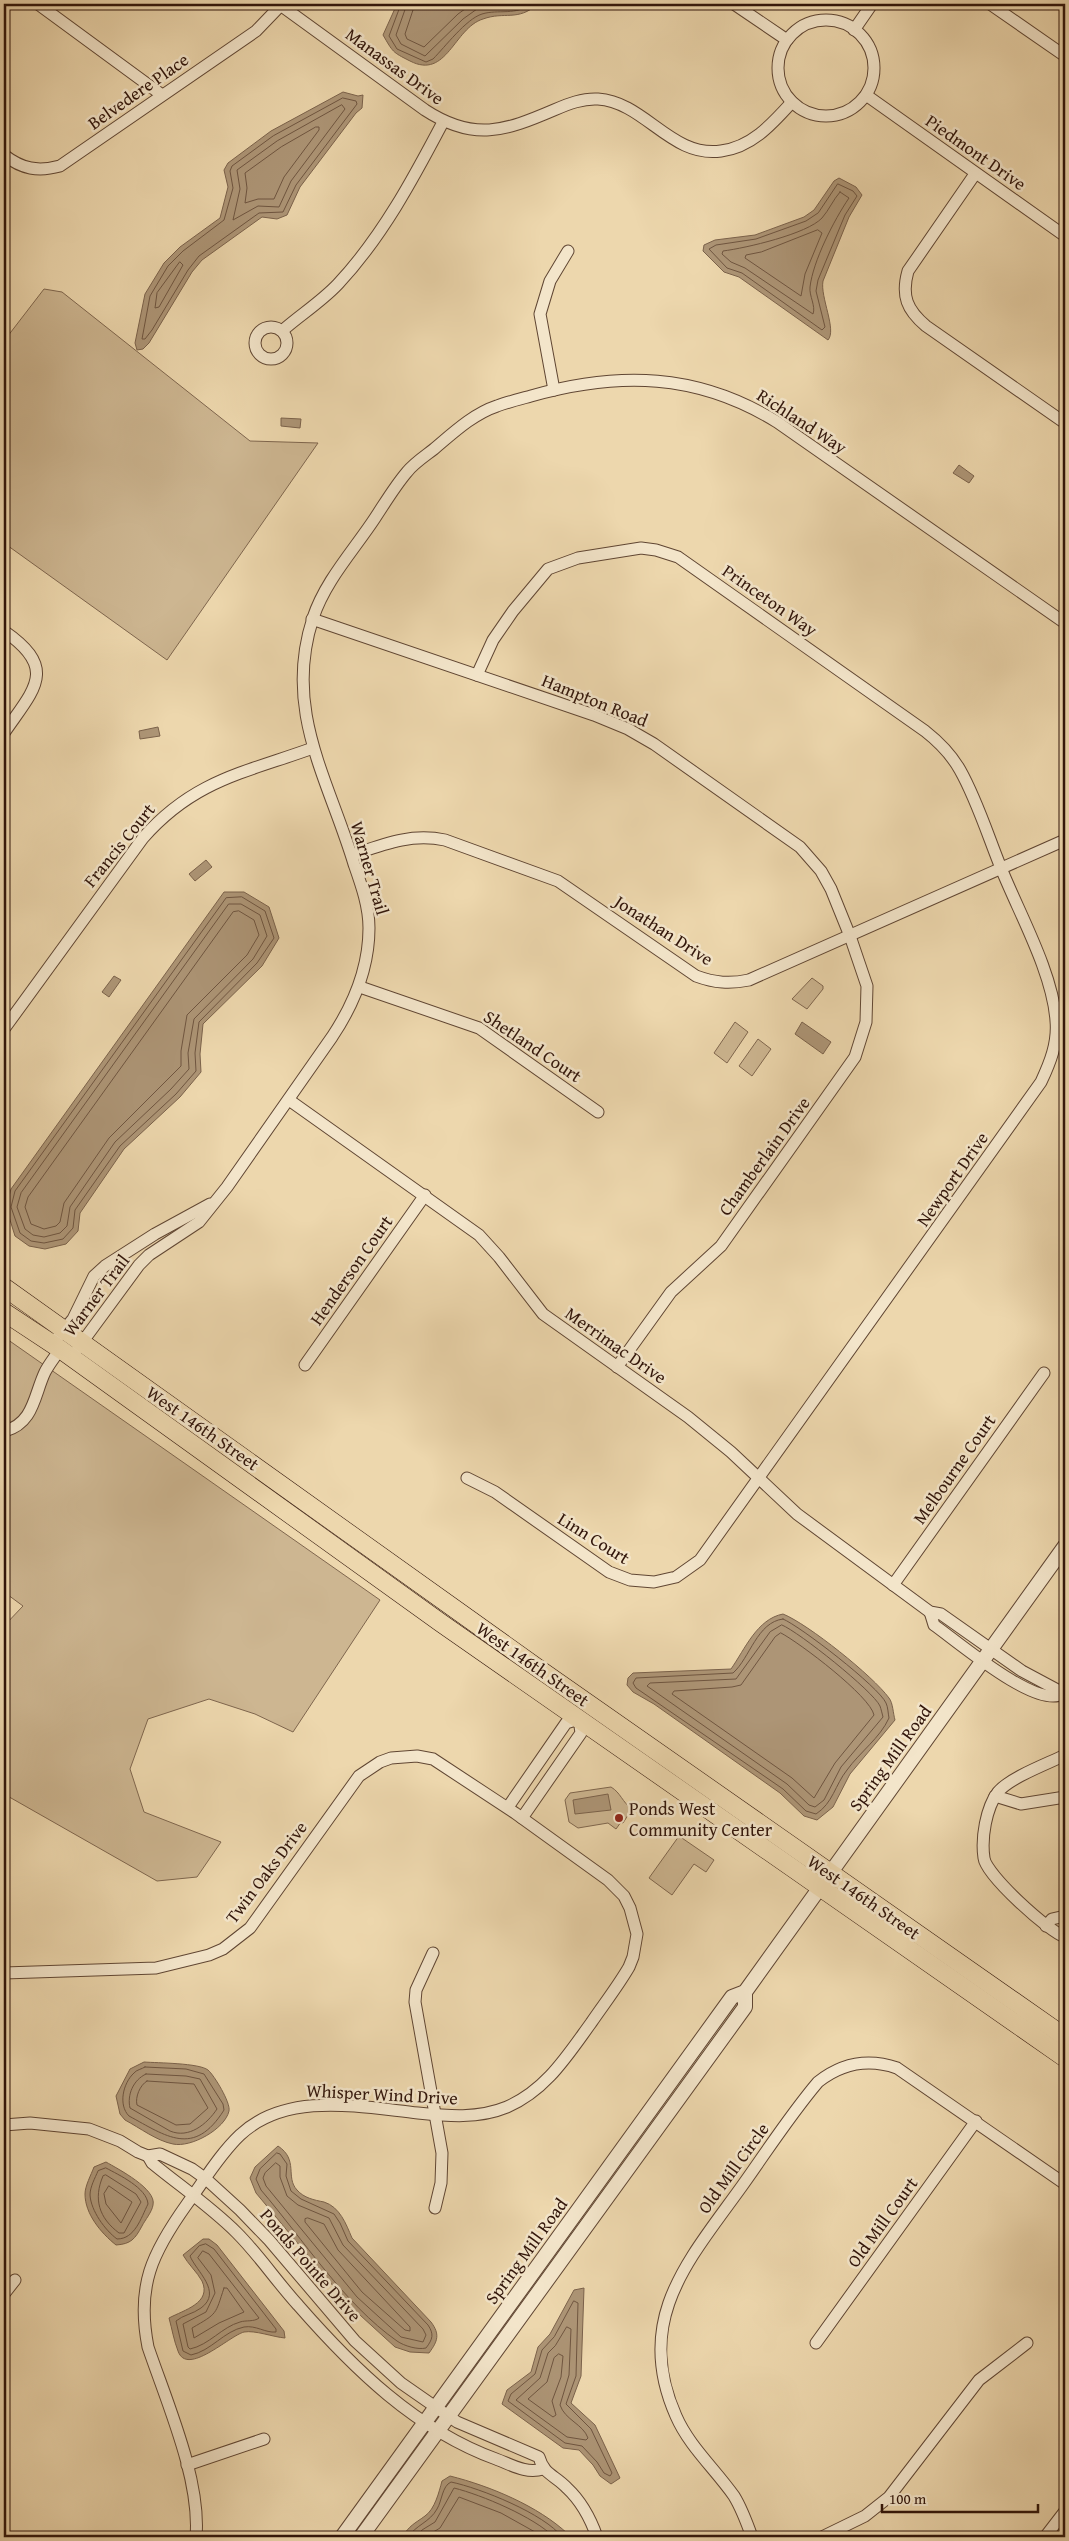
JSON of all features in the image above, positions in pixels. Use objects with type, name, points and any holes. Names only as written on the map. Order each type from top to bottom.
[{"type":"main road","name":"West 146th Street","points":[[4,1286],[589,1704],[1065,2037]]},
{"type":"main road","name":"West 146th Street","points":[[4,1312],[61,1350],[374,1574],[820,1888],[1065,2058]]},
{"type":"main road","points":[[374,1574],[386,1558]]},
{"type":"street","points":[[38,4],[162,95]]},
{"type":"street","name":"Belvedere Place","points":[[4,155],[30,169],[40,170],[60,166],[256,31],[280,4]]},
{"type":"street","name":"Manassas Drive","points":[[280,4],[443,122],[467,130],[503,129],[571,102],[598,99],[623,106],[686,147],[703,152],[720,152],[746,144],[760,134],[792,102]]},
{"type":"street","points":[[734,4],[787,40]]},
{"type":"street","points":[[854,30],[872,4]]},
{"type":"street","points":[[990,4],[1065,56]]},
{"type":"street","points":[[819,21],[834,21],[854,30],[866,43],[873,60],[873,78],[866,95],[854,108],[830,116],[809,114],[792,102],[785,94],[778,72],[782,50],[787,40],[804,26],[819,21]]},
{"type":"street","name":"Piedmont Drive","points":[[866,95],[1065,236]]},
{"type":"street","points":[[282,331],[336,286],[349,272],[400,202],[443,122]]},
{"type":"street","points":[[975,174],[908,271],[904,290],[906,301],[910,310],[926,326],[1065,423]]},
{"type":"street","points":[[554,390],[540,314],[550,281],[568,251]]},
{"type":"street","name":"Richland Way","points":[[358,544],[408,470],[462,426],[495,406],[573,384],[658,381],[696,387],[744,403],[777,422],[1065,624]]},
{"type":"street","name":"Warner Trail","points":[[61,1350],[83,1342],[124,1284],[149,1255],[190,1230],[227,1187],[347,1014],[360,987],[366,958],[369,926],[367,907],[352,855],[313,748],[302,688],[304,658],[312,619],[333,579],[358,544]]},
{"type":"street","name":"Princeton Way","points":[[477,675],[493,640],[513,611],[548,569],[578,558],[626,550],[641,548],[668,553],[686,562],[940,743],[961,771],[1002,868]]},
{"type":"street","name":"Hampton Road","points":[[312,619],[594,715],[628,729],[654,744],[800,847],[821,871],[831,889],[850,936]]},
{"type":"street","points":[[4,631],[28,649],[34,662],[36,680],[29,696],[4,733]]},
{"type":"street","name":"Francis Court","points":[[4,1029],[143,838],[169,811],[207,786],[313,748]]},
{"type":"street","name":"Jonathan Drive","points":[[352,855],[394,840],[431,837],[536,871],[567,886],[696,976],[718,982],[749,980],[1065,840]]},
{"type":"street","name":"Newport Drive","points":[[759,1479],[1021,1113],[1042,1082],[1050,1064],[1056,1033],[1053,1001],[1043,968],[1002,868]]},
{"type":"street","name":"Chamberlain Drive","points":[[617,1367],[671,1292],[721,1246],[855,1057],[865,1028],[868,997],[864,975],[850,936]]},
{"type":"street","name":"Shetland Court","points":[[360,987],[479,1028],[598,1112]]},
{"type":"street","name":"Merrimac Drive","points":[[289,1100],[459,1220],[490,1246],[543,1314],[688,1417],[731,1452],[811,1525],[930,1612],[934,1625],[987,1655],[1028,1689],[1047,1696],[1057,1697],[1064,1694]]},
{"type":"street","name":"Henderson Court","points":[[305,1365],[425,1195]]},
{"type":"street","name":"Warner Trail","points":[[61,1350],[65,1329],[94,1276],[105,1266],[193,1212],[212,1203]]},
{"type":"street","name":"Warner Trail","points":[[141,1244],[149,1255]]},
{"type":"street","points":[[4,1431],[20,1424],[27,1417],[41,1388],[44,1374],[61,1350]]},
{"type":"street","name":"Melbourne Court","points":[[893,1585],[1044,1372]]},
{"type":"street","name":"Linn Court","points":[[467,1478],[495,1492],[610,1572],[642,1582],[665,1581],[676,1577],[700,1560],[759,1479]]},
{"type":"street","name":"Spring Mill Road","points":[[361,2537],[432,2427],[732,1997],[745,1992],[1065,1546]]},
{"type":"street","points":[[515,1812],[566,1723],[579,1718],[589,1704]]},
{"type":"street","points":[[515,1812],[581,1733],[579,1718]]},
{"type":"street","name":"Twin Oaks Drive","points":[[4,1973],[156,1968],[209,1955],[223,1949],[250,1928],[359,1776],[380,1762],[391,1758],[417,1756],[433,1759],[515,1812]]},
{"type":"street","points":[[1065,1756],[1008,1784],[996,1796],[990,1806],[985,1827],[984,1859],[989,1869],[1009,1891],[1046,1926],[1055,1933],[1065,1937]]},
{"type":"street","points":[[996,1796],[1021,1804],[1065,1797]]},
{"type":"street","name":"Whisper Wind Drive","points":[[196,2537],[196,2502],[187,2465],[148,2347],[144,2325],[143,2299],[154,2255],[167,2232],[206,2178],[240,2135],[262,2119],[285,2111],[306,2106],[333,2106],[436,2115],[472,2115],[493,2112],[526,2098],[536,2090],[570,2052],[622,1979],[634,1957],[635,1922],[624,1896],[608,1880],[515,1812]]},
{"type":"street","points":[[1046,1926],[1052,1919],[1065,1916]]},
{"type":"street","points":[[433,1953],[416,1990],[415,2002],[416,2016],[436,2115],[442,2162],[441,2183],[435,2208]]},
{"type":"street","name":"Old Mill Circle","points":[[752,2537],[740,2506],[687,2435],[669,2397],[662,2355],[662,2334],[671,2295],[680,2273],[806,2096],[828,2074],[856,2063],[873,2062],[892,2066],[910,2075],[1065,2184]]},
{"type":"street","name":"Old Mill Court","points":[[816,2342],[976,2122]]},
{"type":"street","name":"Ponds Pointe Drive","points":[[4,2125],[30,2123],[89,2129],[114,2138],[148,2156],[152,2163],[238,2235],[344,2356],[376,2386],[432,2427],[467,2448],[531,2472],[542,2469],[539,2457],[442,2413],[401,2383],[355,2341],[269,2240],[206,2178],[160,2154],[148,2156]]},
{"type":"street","points":[[4,2294],[15,2280]]},
{"type":"street","points":[[822,2537],[865,2516],[889,2497],[979,2380],[1027,2344]]},
{"type":"street","name":"Spring Mill Road","points":[[342,2537],[432,2427]]},
{"type":"street","points":[[187,2465],[264,2439]]},
{"type":"street","points":[[542,2469],[568,2488],[584,2510],[597,2537]]},
{"type":"street","points":[[1045,2537],[1065,2511]]},
{"type":"shaded area","points":[[44,289],[62,292],[250,441],[318,443],[167,660],[4,543],[4,341]]},
{"type":"shaded area","points":[[812,978],[823,986],[823,989],[807,1009],[792,999]]},
{"type":"shaded area","points":[[735,1022],[748,1032],[727,1063],[714,1053]]},
{"type":"shaded area","points":[[758,1039],[771,1049],[752,1076],[739,1066]]},
{"type":"shaded area","points":[[4,1337],[380,1600],[293,1732],[255,1714],[209,1699],[148,1719],[130,1769],[144,1812],[221,1842],[197,1877],[157,1881],[4,1794],[4,1626],[23,1606],[4,1592]]},
{"type":"shaded area","points":[[611,1787],[632,1809],[623,1823],[621,1822],[616,1829],[608,1823],[578,1828],[569,1822],[565,1800],[570,1793]]},
{"type":"shaded area","points":[[679,1836],[714,1860],[706,1872],[694,1864],[672,1895],[649,1878]]},
{"type":"water","points":[[397,4],[538,4],[524,13],[491,17],[473,24],[442,58],[433,64],[423,65],[410,61],[396,53],[383,35]]},
{"type":"water","points":[[343,92],[358,96],[363,95],[362,108],[356,113],[300,187],[287,215],[277,219],[262,217],[202,260],[192,272],[149,343],[143,349],[137,350],[135,343],[145,294],[164,263],[180,247],[220,218],[228,187],[224,170],[228,163],[271,131]]},
{"type":"water","points":[[839,178],[856,187],[862,195],[849,217],[823,281],[831,329],[828,340],[739,277],[724,272],[703,251],[704,245],[715,240],[755,235],[804,217],[814,210],[834,181]]},
{"type":"water","points":[[281,418],[301,419],[300,428],[281,426]]},
{"type":"water","points":[[959,465],[974,476],[969,483],[953,473]]},
{"type":"water","points":[[158,727],[160,736],[140,739],[139,731]]},
{"type":"water","points":[[206,860],[212,867],[195,881],[189,874]]},
{"type":"water","points":[[224,892],[244,892],[269,907],[279,938],[262,966],[203,1024],[200,1054],[201,1072],[180,1097],[124,1149],[80,1213],[78,1231],[66,1244],[45,1249],[29,1246],[15,1236],[6,1207],[11,1189]]},
{"type":"water","points":[[114,976],[121,980],[109,997],[102,992]]},
{"type":"water","points":[[802,1022],[831,1042],[823,1054],[795,1034]]},
{"type":"water","points":[[783,1614],[823,1639],[855,1664],[881,1688],[890,1700],[895,1720],[850,1774],[833,1807],[817,1820],[804,1816],[780,1793],[654,1704],[633,1692],[627,1685],[628,1678],[633,1673],[731,1669],[759,1628],[774,1617]]},
{"type":"water","points":[[608,1794],[611,1810],[575,1814],[573,1800]]},
{"type":"water","points":[[144,2062],[196,2066],[208,2070],[225,2096],[229,2107],[226,2118],[206,2136],[189,2143],[180,2144],[161,2140],[125,2120],[120,2114],[116,2096],[130,2069]]},
{"type":"water","points":[[278,2146],[288,2157],[292,2180],[297,2190],[306,2197],[330,2204],[342,2217],[352,2238],[431,2322],[436,2330],[437,2338],[429,2353],[410,2352],[395,2347],[349,2305],[256,2193],[250,2178],[255,2167]]},
{"type":"water","points":[[106,2162],[136,2180],[153,2199],[151,2210],[137,2234],[129,2242],[116,2245],[95,2223],[88,2209],[85,2194],[94,2167]]},
{"type":"water","points":[[203,2239],[209,2239],[217,2245],[284,2331],[285,2338],[244,2332],[209,2353],[190,2360],[183,2358],[178,2351],[169,2318],[195,2305],[203,2295],[202,2281],[183,2255]]},
{"type":"water","points":[[584,2288],[581,2376],[571,2403],[595,2425],[620,2478],[611,2484],[600,2476],[579,2450],[563,2448],[502,2404],[507,2390],[531,2372],[538,2347],[550,2334],[574,2290]]},
{"type":"water","points":[[450,2476],[481,2485],[513,2498],[556,2524],[568,2534],[567,2537],[402,2537],[410,2527],[428,2513],[436,2500],[442,2481]]},
{"type":"place","name":"Ponds West Community Center","points":[[619,1818]]}]
